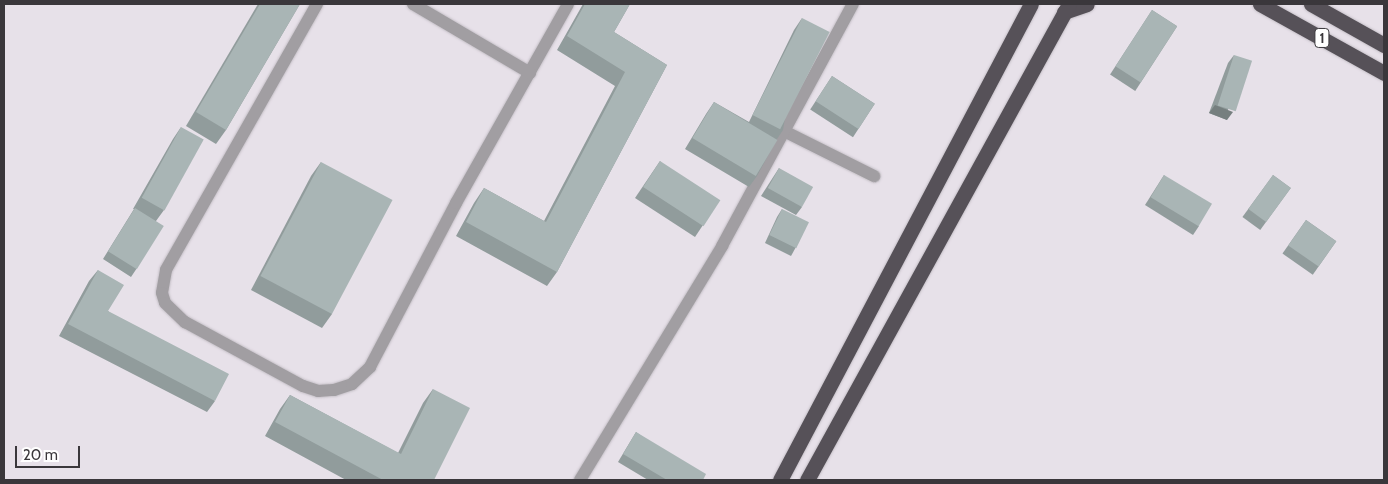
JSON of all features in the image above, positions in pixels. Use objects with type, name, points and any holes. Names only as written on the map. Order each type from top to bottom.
[{"type":"highway","points":[[780,480],[1031,4]]},
{"type":"highway","points":[[807,480],[1066,8],[1087,4]]},
{"type":"highway","name":"1","points":[[1260,4],[1384,73]]},
{"type":"highway","name":"1","points":[[1311,4],[1384,45]]},
{"type":"street","points":[[317,4],[162,283],[165,303],[185,322],[303,386],[318,391],[334,390],[352,384],[370,367],[568,4]]},
{"type":"street","points":[[413,4],[530,73]]},
{"type":"street","points":[[580,480],[722,246],[853,4]]},
{"type":"street","points":[[784,131],[874,176]]},
{"type":"building","points":[[260,4],[300,4],[226,130],[196,112]]},
{"type":"building","points":[[585,4],[630,4],[614,32],[667,65],[557,272],[466,222],[484,188],[546,222],[625,72],[567,36]]},
{"type":"building","points":[[1152,10],[1177,26],[1141,83],[1116,66]]},
{"type":"building","points":[[802,18],[830,32],[780,129],[753,115]]},
{"type":"building","points":[[1234,55],[1252,61],[1236,111],[1218,105]]},
{"type":"building","points":[[832,76],[875,104],[858,129],[816,101]]},
{"type":"building","points":[[714,102],[777,140],[756,176],[692,138]]},
{"type":"building","points":[[181,127],[204,140],[164,210],[142,198]]},
{"type":"building","points":[[660,161],[720,200],[704,226],[643,187]]},
{"type":"building","points":[[321,162],[393,200],[332,314],[260,276]]},
{"type":"building","points":[[779,168],[813,187],[802,207],[768,188]]},
{"type":"building","points":[[1164,175],[1212,204],[1199,226],[1151,197]]},
{"type":"building","points":[[1273,175],[1291,188],[1266,222],[1248,209]]},
{"type":"building","points":[[135,208],[164,226],[137,269],[108,251]]},
{"type":"building","points":[[782,209],[809,222],[796,248],[769,235]]},
{"type":"building","points":[[1306,220],[1336,241],[1319,267],[1288,245]]},
{"type":"building","points":[[98,270],[124,285],[108,311],[229,374],[215,401],[68,324]]},
{"type":"building","points":[[433,389],[470,408],[434,480],[383,480],[275,422],[290,395],[401,454]]},
{"type":"building","points":[[636,432],[706,474],[703,480],[667,480],[623,454]]}]
